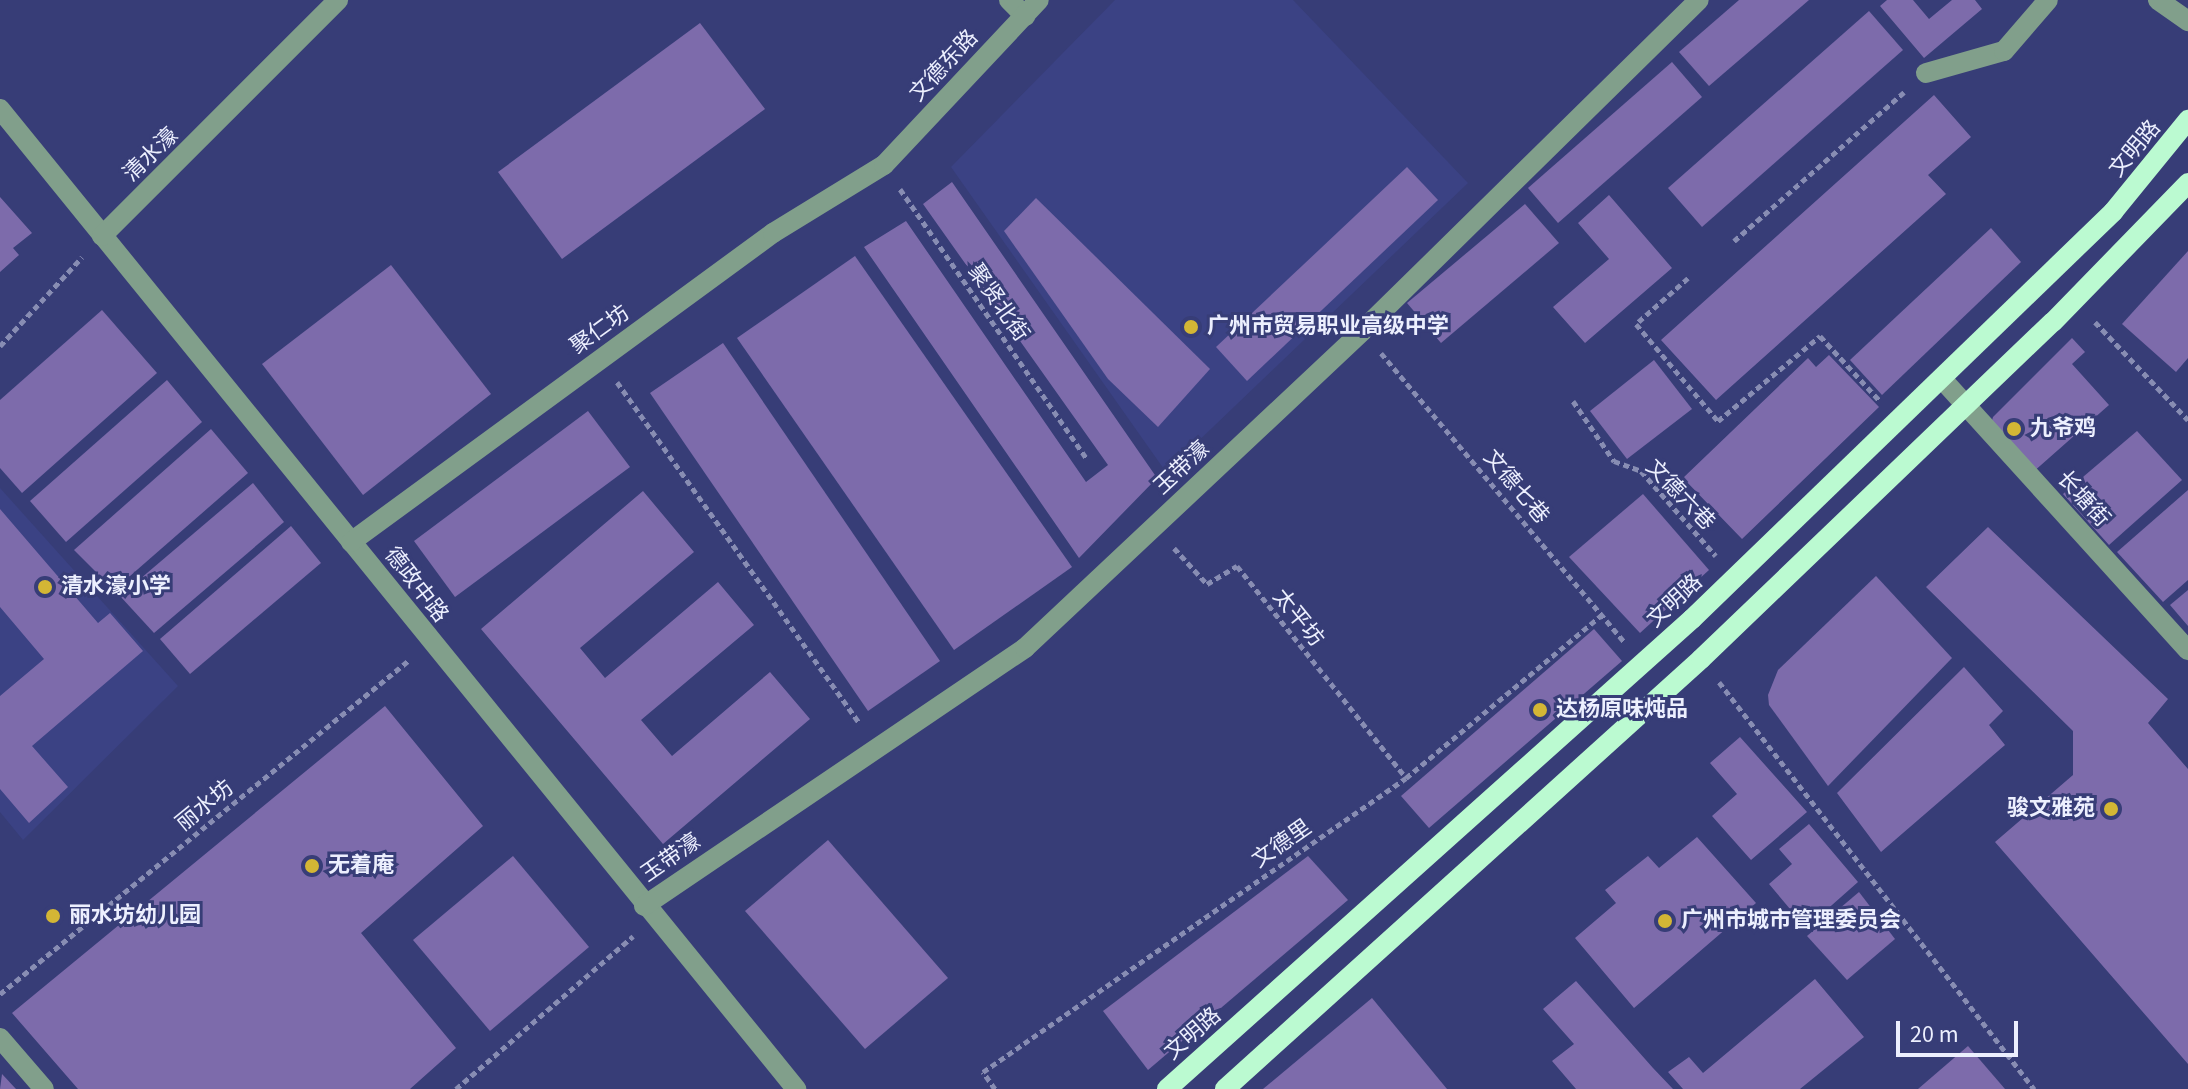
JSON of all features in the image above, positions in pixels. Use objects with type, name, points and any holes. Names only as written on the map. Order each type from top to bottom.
[{"type":"main road","name":"文明路","points":[[1167,1089],[1735,578],[2113,212],[2188,120]]},
{"type":"main road","points":[[1225,1089],[1701,659],[2075,300],[2188,183]]},
{"type":"street","name":"清水濠","points":[[102,236],[338,0]]},
{"type":"street","points":[[1009,0],[1025,16]]},
{"type":"street","name":"文德东路","points":[[884,165],[1039,0]]},
{"type":"street","name":"玉带濠","points":[[650,912],[876,746],[1025,648],[1362,331],[1699,0]]},
{"type":"street","points":[[1926,73],[2004,51],[2048,0]]},
{"type":"street","points":[[2158,0],[2188,21]]},
{"type":"street","name":"德政中路","points":[[0,109],[796,1089]]},
{"type":"street","name":"聚仁坊","points":[[351,542],[773,233],[884,165]]},
{"type":"street","name":"长塘街","points":[[1942,379],[2188,650]]},
{"type":"street","points":[[0,1038],[44,1089]]},
{"type":"path","points":[[1734,241],[1926,73]]},
{"type":"path","name":"聚贤北街","points":[[884,165],[1086,458]]},
{"type":"path","points":[[0,346],[102,236]]},
{"type":"path","points":[[1688,278],[1636,324],[1718,421],[1820,336],[1898,421]]},
{"type":"path","points":[[2075,300],[2188,420]]},
{"type":"path","name":"文德七巷","points":[[1362,331],[1642,664]]},
{"type":"path","points":[[601,359],[876,746]]},
{"type":"path","name":"文德六巷","points":[[1573,401],[1614,461],[1641,471],[1735,578]]},
{"type":"path","name":"太平坊","points":[[1154,526],[1207,584],[1237,566],[1406,778]]},
{"type":"path","name":"文德里","points":[[995,1089],[983,1072],[1406,778],[1603,614]]},
{"type":"path","name":"丽水坊","points":[[0,994],[431,643]]},
{"type":"path","points":[[1701,659],[2034,1089]]},
{"type":"path","name":"玉带濠","points":[[456,1089],[650,912]]},
{"type":"shaded area","name":"广州市贸易职业高级中学","points":[[1115,0],[1293,0],[1468,183],[1166,472],[951,167]]},
{"type":"shaded area","name":"清水濠小学","points":[[0,488],[178,686],[23,840],[0,812]]},
{"type":"building","points":[[1739,0],[1809,0],[1709,86],[1679,52]]},
{"type":"building","points":[[1887,0],[1913,0],[1929,19],[1952,0],[1975,0],[1982,9],[1924,58],[1880,6]]},
{"type":"building","points":[[1869,11],[1903,50],[1702,227],[1668,188]]},
{"type":"building","points":[[700,23],[765,109],[562,259],[498,172]]},
{"type":"building","points":[[1672,62],[1702,97],[1558,223],[1528,188]]},
{"type":"building","points":[[1934,95],[1971,137],[1928,175],[1946,194],[1716,400],[1661,340]]},
{"type":"building","points":[[1407,167],[1438,200],[1247,381],[1216,347]]},
{"type":"building","points":[[952,182],[1157,478],[1079,558],[864,247],[906,221],[1086,482],[1108,465],[923,204]]},
{"type":"building","points":[[1609,195],[1672,268],[1585,343],[1553,307],[1609,259],[1578,223]]},
{"type":"building","points":[[0,197],[32,233],[13,248],[19,255],[0,272]]},
{"type":"building","points":[[1036,198],[1210,369],[1158,427],[1108,379],[1004,231]]},
{"type":"building","points":[[1525,204],[1559,243],[1441,343],[1407,303]]},
{"type":"building","points":[[1991,228],[2021,262],[1882,395],[1850,360]]},
{"type":"building","points":[[2188,251],[2188,358],[2176,372],[2122,324]]},
{"type":"building","points":[[855,256],[1072,567],[954,650],[737,338]]},
{"type":"building","points":[[391,265],[491,394],[363,495],[262,364]]},
{"type":"building","points":[[102,310],[157,373],[22,493],[0,468],[0,400]]},
{"type":"building","points":[[2072,338],[2085,352],[2072,364],[2109,405],[2032,473],[1991,424],[1993,417]]},
{"type":"building","points":[[723,343],[940,661],[868,711],[650,393]]},
{"type":"building","points":[[1829,355],[1879,407],[1742,539],[1683,478],[1808,358],[1816,367]]},
{"type":"building","points":[[1654,360],[1692,409],[1627,459],[1590,411]]},
{"type":"building","points":[[167,380],[202,422],[66,542],[30,501]]},
{"type":"building","points":[[588,411],[630,467],[455,597],[414,541]]},
{"type":"building","points":[[211,429],[248,473],[114,590],[74,550]]},
{"type":"building","points":[[2137,431],[2182,480],[2109,545],[2063,494]]},
{"type":"building","points":[[253,483],[284,522],[154,633],[120,596]]},
{"type":"building","points":[[2188,490],[2188,580],[2163,602],[2117,552]]},
{"type":"building","points":[[643,491],[694,552],[580,648],[605,678],[718,582],[754,625],[641,720],[672,756],[770,672],[810,719],[663,844],[481,629]]},
{"type":"building","points":[[1643,494],[1709,570],[1640,633],[1569,557]]},
{"type":"building","points":[[0,509],[98,623],[110,613],[143,651],[32,746],[68,787],[29,823],[0,789],[0,696],[44,659],[0,607]]},
{"type":"building","points":[[291,526],[321,563],[190,674],[160,639]]},
{"type":"building","name":"骏文雅苑","points":[[1988,527],[2168,699],[2148,723],[2188,769],[2188,1064],[1995,842],[2073,775],[2073,731],[1926,587]]},
{"type":"building","points":[[1876,576],[1952,658],[1828,786],[1769,705],[1768,695],[1778,670]]},
{"type":"building","points":[[2188,590],[2188,626],[2170,605]]},
{"type":"building","points":[[1594,629],[1622,661],[1429,828],[1401,796]]},
{"type":"building","points":[[1964,667],[2003,711],[1989,725],[2005,745],[1881,852],[1837,793]]},
{"type":"building","name":"无着庵","points":[[385,706],[483,826],[361,933],[456,1048],[410,1089],[78,1089],[12,1013]]},
{"type":"building","points":[[1740,737],[1807,812],[1751,860],[1712,816],[1737,794],[1710,763]]},
{"type":"building","points":[[1809,824],[1858,882],[1806,928],[1769,884],[1792,864],[1779,849]]},
{"type":"building","name":"广州市城市管理委员会","points":[[1697,837],[1756,903],[1634,1008],[1575,938],[1616,903],[1605,890],[1648,856],[1659,868]]},
{"type":"building","points":[[828,840],[948,978],[865,1049],[745,911]]},
{"type":"building","points":[[513,856],[589,947],[490,1031],[413,940]]},
{"type":"building","points":[[1308,856],[1348,900],[1148,1070],[1103,1011]]},
{"type":"building","points":[[1859,892],[1895,939],[1847,980],[1807,936]]},
{"type":"building","points":[[1815,979],[1864,1037],[1800,1089],[1683,1089],[1668,1072],[1689,1057],[1703,1073]]},
{"type":"building","points":[[1576,981],[1673,1089],[1576,1089],[1552,1061],[1574,1044],[1543,1009]]},
{"type":"building","points":[[1372,998],[1447,1089],[1263,1089]]},
{"type":"building","points":[[1968,1046],[2005,1089],[1918,1089]]},
{"type":"building","points":[[2,1074],[16,1089],[0,1089]]},
{"type":"place","name":"广州市贸易职业高级中学","points":[[1191,327]]},
{"type":"place","name":"九爷鸡","points":[[2014,429]]},
{"type":"place","name":"清水濠小学","points":[[45,587]]},
{"type":"place","name":"达杨原味炖品","points":[[1540,710]]},
{"type":"place","name":"骏文雅苑","points":[[2111,809]]},
{"type":"place","name":"无着庵","points":[[312,866]]},
{"type":"place","name":"丽水坊幼儿园","points":[[53,916]]},
{"type":"place","name":"广州市城市管理委员会","points":[[1665,921]]}]
